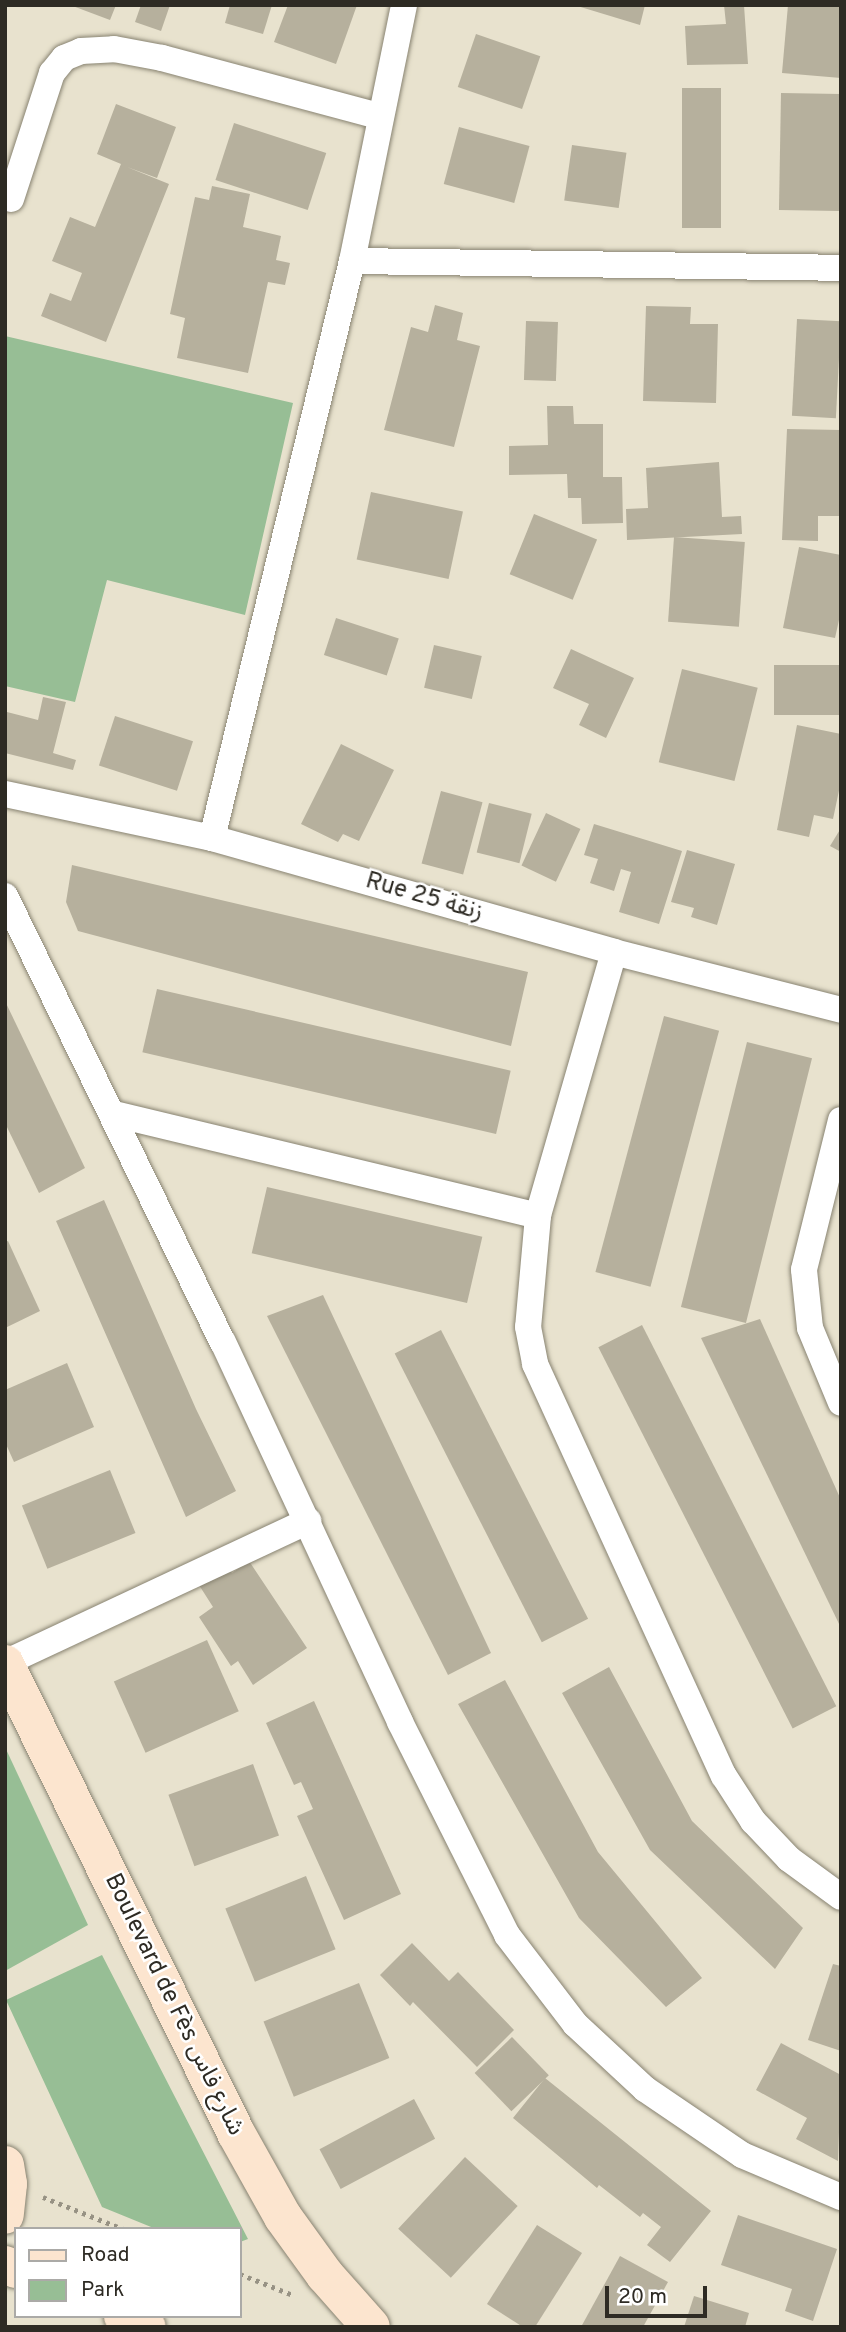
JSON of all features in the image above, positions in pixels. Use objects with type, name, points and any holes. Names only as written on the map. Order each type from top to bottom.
[{"type":"main road","name":"Boulevard de Fès شارع فاس","points":[[5,1664],[236,2133],[284,2217],[325,2275],[371,2327]]},
{"type":"main road","points":[[127,2318],[146,2327]]},
{"type":"street","points":[[212,838],[352,261],[379,116],[404,5]]},
{"type":"street","points":[[11,199],[52,73],[64,58],[81,51],[114,49],[162,58],[379,116]]},
{"type":"street","points":[[352,261],[841,268]]},
{"type":"street","name":"Rue 25 زنقة","points":[[5,794],[212,838],[614,951],[841,1010]]},
{"type":"street","points":[[5,896],[114,1114],[308,1521],[400,1722],[508,1935],[575,2024],[645,2088],[742,2155],[841,2197]]},
{"type":"street","points":[[614,951],[538,1216],[528,1327],[536,1364],[724,1776],[753,1821],[789,1859],[838,1887]]},
{"type":"street","points":[[114,1114],[538,1216]]},
{"type":"street","points":[[841,1120],[829,1213],[804,1270],[810,1328],[841,1403]]},
{"type":"street","points":[[5,1664],[308,1521]]},
{"type":"path","points":[[6,2188],[118,2227]]},
{"type":"green space","points":[[5,336],[293,403],[245,615],[107,580],[75,702],[5,686]]},
{"type":"green space","points":[[5,1747],[88,1925],[5,1971]]},
{"type":"green space","points":[[102,1955],[242,2227],[151,2227],[102,2207],[6,2000]]},
{"type":"green space","points":[[242,2227],[248,2239],[242,2241]]},
{"type":"building","points":[[70,5],[116,5],[110,20]]},
{"type":"building","points":[[141,5],[170,5],[161,31],[135,22]]},
{"type":"building","points":[[230,5],[272,5],[263,34],[225,23]]},
{"type":"building","points":[[288,5],[357,5],[336,64],[274,42]]},
{"type":"building","points":[[574,5],[645,5],[640,25]]},
{"type":"building","points":[[724,5],[744,5],[748,64],[687,65],[685,26],[726,24]]},
{"type":"building","points":[[788,5],[841,5],[841,78],[782,73]]},
{"type":"building","points":[[476,34],[540,56],[522,109],[458,87]]},
{"type":"building","points":[[682,88],[721,88],[721,228],[682,228]]},
{"type":"building","points":[[781,93],[841,94],[839,211],[779,210]]},
{"type":"building","points":[[116,104],[176,127],[157,178],[127,167],[169,184],[106,342],[41,316],[50,293],[71,301],[82,273],[52,261],[70,217],[95,227],[121,164],[97,154]]},
{"type":"building","points":[[234,123],[326,153],[308,210],[215,180]]},
{"type":"building","points":[[459,127],[530,146],[514,203],[444,184]]},
{"type":"building","points":[[572,145],[626,153],[619,208],[564,200]]},
{"type":"building","points":[[212,186],[250,194],[243,227],[281,236],[276,260],[290,263],[285,285],[268,282],[248,373],[177,358],[185,318],[170,314],[195,197],[209,200]]},
{"type":"building","points":[[435,305],[463,313],[457,340],[480,346],[454,447],[384,430],[411,327],[428,332]]},
{"type":"building","points":[[646,306],[691,307],[690,324],[718,324],[716,403],[643,401]]},
{"type":"building","points":[[797,319],[841,321],[836,418],[792,416]]},
{"type":"building","points":[[526,321],[558,322],[556,381],[524,380]]},
{"type":"building","points":[[547,406],[573,406],[574,424],[603,424],[603,477],[622,477],[623,523],[582,524],[581,498],[568,498],[567,474],[509,475],[509,446],[548,445]]},
{"type":"building","points":[[787,429],[841,430],[841,516],[818,516],[818,541],[782,540]]},
{"type":"building","points":[[719,462],[722,517],[741,516],[742,534],[627,540],[626,509],[648,508],[646,468]]},
{"type":"building","points":[[371,492],[463,512],[449,579],[357,559]]},
{"type":"building","points":[[534,514],[597,539],[573,600],[510,574]]},
{"type":"building","points":[[674,537],[745,542],[739,627],[668,622]]},
{"type":"building","points":[[799,547],[841,555],[841,611],[835,638],[783,628]]},
{"type":"building","points":[[336,618],[399,638],[387,675],[324,655]]},
{"type":"building","points":[[434,645],[482,656],[472,699],[424,688]]},
{"type":"building","points":[[571,649],[634,678],[606,738],[579,725],[589,704],[553,688]]},
{"type":"building","points":[[774,665],[841,665],[841,715],[774,715]]},
{"type":"building","points":[[682,669],[758,688],[734,781],[659,762]]},
{"type":"building","points":[[43,697],[66,702],[53,753],[76,760],[73,770],[5,753],[7,712],[38,720]]},
{"type":"building","points":[[115,716],[193,741],[177,791],[99,765]]},
{"type":"building","points":[[797,725],[841,734],[841,781],[833,819],[814,815],[809,837],[777,830]]},
{"type":"building","points":[[341,744],[394,770],[359,841],[343,834],[338,842],[301,824]]},
{"type":"building","points":[[441,791],[483,802],[463,875],[422,863]]},
{"type":"building","points":[[489,803],[532,814],[519,863],[477,852]]},
{"type":"building","points":[[546,813],[580,829],[556,882],[521,866]]},
{"type":"building","points":[[594,824],[682,851],[659,924],[619,912],[631,872],[621,869],[614,891],[590,883],[598,859],[584,855]]},
{"type":"building","points":[[841,828],[841,852],[830,846]]},
{"type":"building","points":[[687,850],[735,864],[717,925],[691,917],[694,908],[671,902]]},
{"type":"building","points":[[72,865],[528,972],[511,1046],[78,931],[66,902]]},
{"type":"building","points":[[157,989],[511,1071],[496,1134],[142,1052]]},
{"type":"building","points":[[5,1001],[85,1168],[39,1193],[5,1123]]},
{"type":"building","points":[[664,1016],[719,1031],[650,1287],[595,1272]]},
{"type":"building","points":[[747,1042],[812,1058],[746,1323],[681,1307]]},
{"type":"building","points":[[267,1187],[482,1237],[467,1303],[252,1253]]},
{"type":"building","points":[[104,1200],[196,1409],[236,1491],[186,1517],[56,1221]]},
{"type":"building","points":[[8,1241],[40,1311],[5,1328],[5,1242]]},
{"type":"building","points":[[323,1295],[491,1653],[448,1675],[267,1316]]},
{"type":"building","points":[[760,1319],[841,1500],[841,1628],[701,1338]]},
{"type":"building","points":[[642,1325],[836,1706],[793,1729],[598,1347]]},
{"type":"building","points":[[441,1330],[588,1619],[542,1642],[395,1354]]},
{"type":"building","points":[[67,1363],[94,1427],[14,1462],[5,1442],[5,1390]]},
{"type":"building","points":[[110,1470],[135,1533],[47,1569],[22,1506]]},
{"type":"building","points":[[249,1561],[307,1648],[253,1685],[238,1661],[231,1666],[199,1617],[213,1607],[199,1585],[227,1566],[232,1573]]},
{"type":"building","points":[[207,1640],[239,1711],[146,1753],[114,1681]]},
{"type":"building","points":[[609,1667],[692,1821],[803,1928],[775,1969],[650,1850],[562,1693]]},
{"type":"building","points":[[505,1680],[598,1852],[702,1978],[666,2007],[579,1918],[458,1704]]},
{"type":"building","points":[[314,1701],[401,1894],[344,1920],[297,1816],[313,1809],[301,1782],[294,1785],[266,1723]]},
{"type":"building","points":[[253,1764],[279,1835],[194,1866],[168,1795]]},
{"type":"building","points":[[306,1876],[336,1949],[255,1982],[225,1909]]},
{"type":"building","points":[[412,1943],[449,1981],[458,1972],[514,2030],[477,2067],[413,2002],[410,2006],[380,1975]]},
{"type":"building","points":[[833,1964],[841,1966],[841,2051],[808,2040]]},
{"type":"building","points":[[359,1983],[389,2058],[294,2097],[264,2022]]},
{"type":"building","points":[[512,2037],[549,2075],[511,2111],[475,2073]]},
{"type":"building","points":[[781,2043],[841,2075],[838,2161],[796,2139],[807,2118],[756,2090]]},
{"type":"building","points":[[545,2078],[711,2211],[670,2262],[647,2245],[661,2227],[643,2213],[640,2217],[599,2185],[597,2188],[513,2118]]},
{"type":"building","points":[[414,2099],[435,2139],[341,2189],[320,2149]]},
{"type":"building","points":[[465,2157],[518,2206],[451,2278],[398,2229]]},
{"type":"building","points":[[738,2215],[837,2249],[813,2321],[785,2311],[792,2289],[721,2265]]},
{"type":"building","points":[[537,2225],[582,2253],[535,2327],[523,2327],[487,2304]]},
{"type":"building","points":[[620,2256],[668,2282],[643,2327],[581,2327]]},
{"type":"building","points":[[694,2296],[749,2313],[745,2327],[684,2327]]}]
